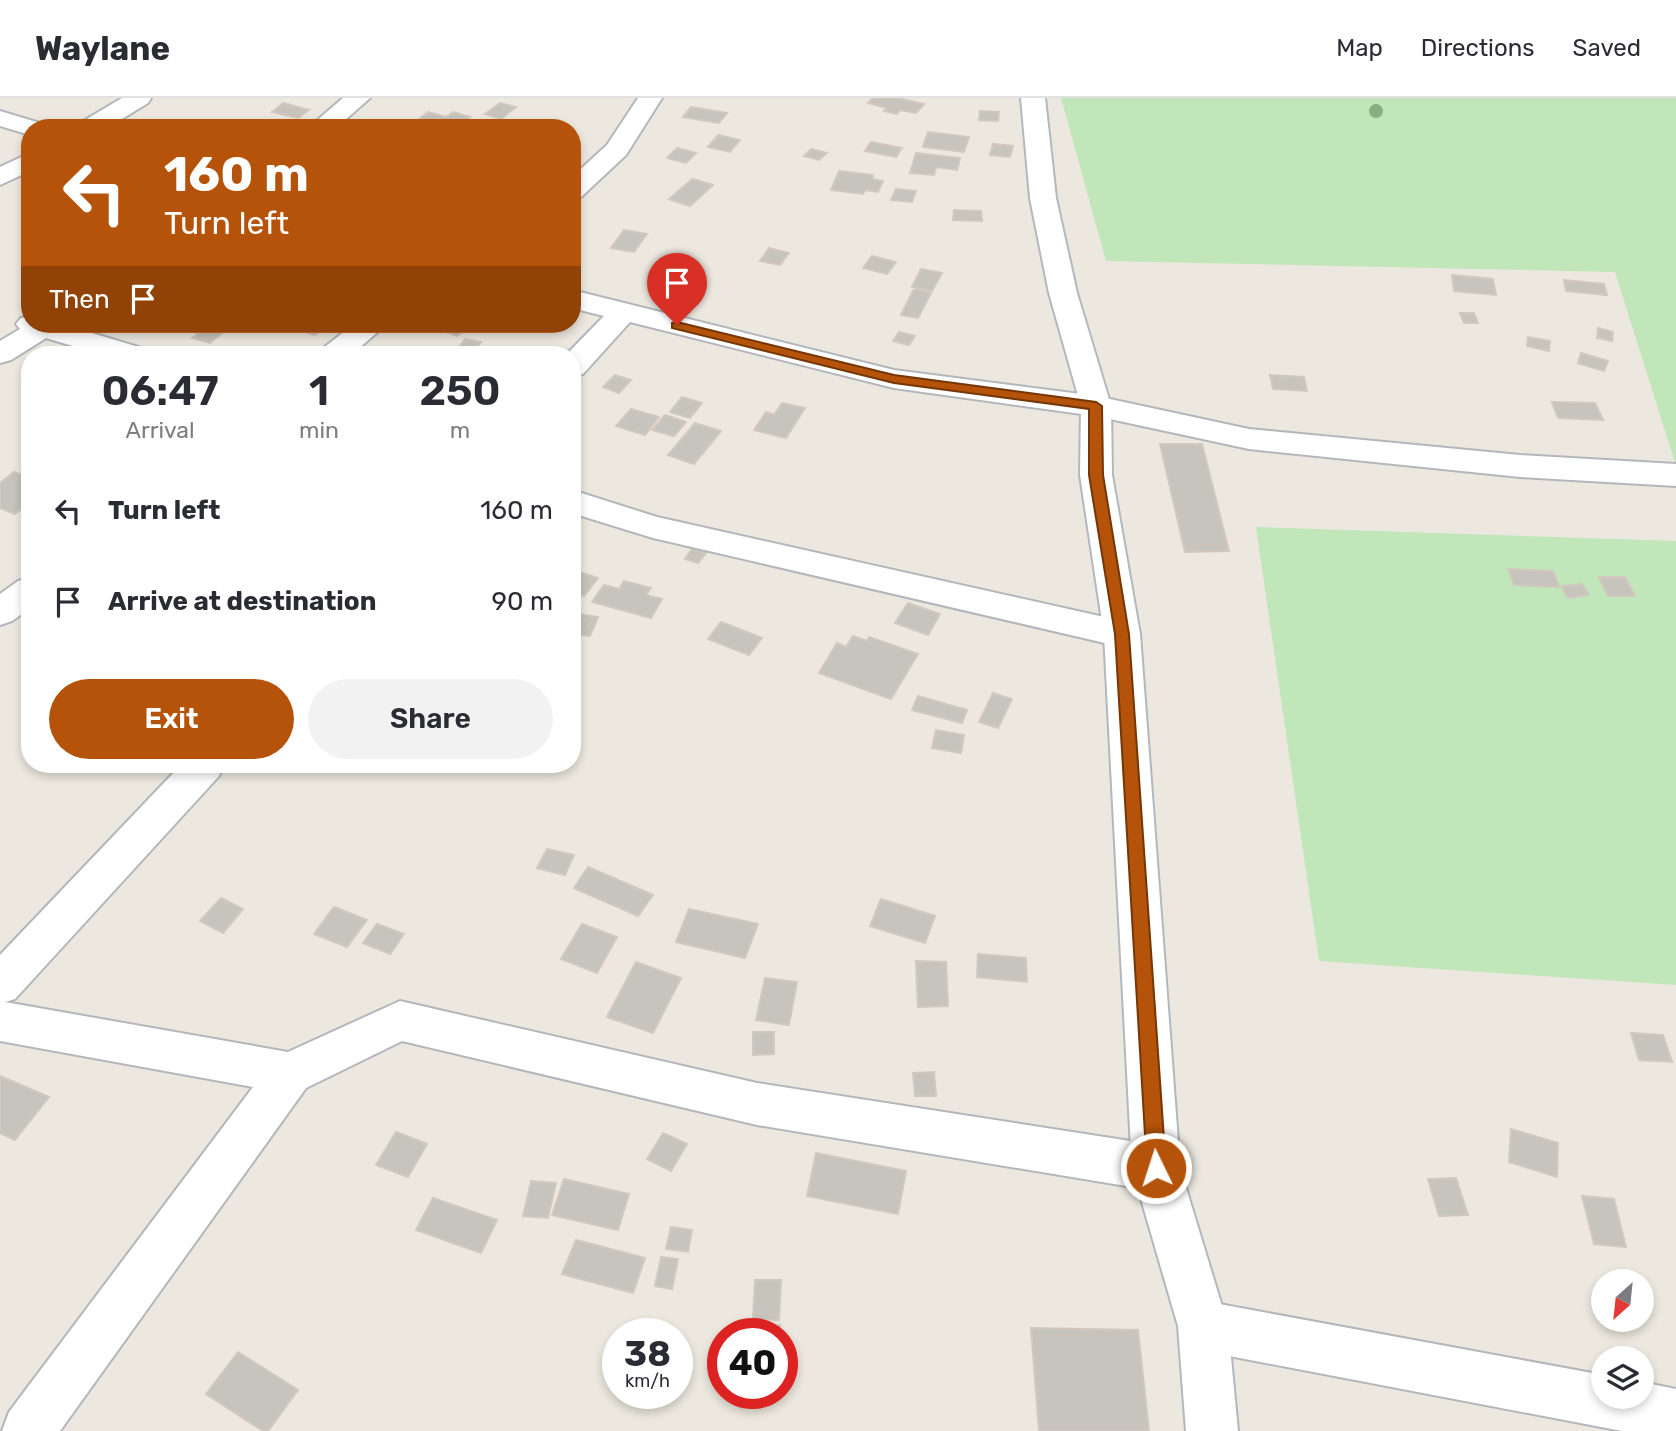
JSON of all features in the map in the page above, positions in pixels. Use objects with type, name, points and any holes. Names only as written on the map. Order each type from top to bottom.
[{"type":"street","points":[[104,119],[139,98]]},
{"type":"street","points":[[331,119],[358,98]]},
{"type":"street","points":[[581,183],[617,150],[650,98]]},
{"type":"street","points":[[1033,98],[1042,198],[1063,293],[1096,406],[1096,475],[1122,634],[1156,1168],[1203,1326],[1212,1431]]},
{"type":"street","points":[[0,118],[21,125]]},
{"type":"street","points":[[0,177],[21,166]]},
{"type":"street","points":[[581,301],[894,379],[1096,406],[1249,439],[1520,466],[1676,475]]},
{"type":"street","points":[[581,358],[623,312]]},
{"type":"street","points":[[0,355],[22,333]]},
{"type":"street","points":[[64,333],[105,346]]},
{"type":"street","points":[[344,346],[361,333]]},
{"type":"street","points":[[581,503],[653,527],[1122,634]]},
{"type":"street","points":[[0,612],[21,597]]},
{"type":"street","points":[[0,985],[198,773]]},
{"type":"street","points":[[0,1021],[290,1073]]},
{"type":"street","points":[[28,1431],[290,1073],[401,1021],[757,1104],[1156,1168]]},
{"type":"street","points":[[1203,1326],[1676,1415]]},
{"type":"green space","points":[[1061,98],[1676,98],[1676,466],[1615,272],[1106,261]]},
{"type":"green space","points":[[1256,527],[1676,541],[1676,985],[1319,961]]},
{"type":"building","points":[[873,98],[898,98],[924,104],[916,113],[900,110],[897,114],[868,103]]},
{"type":"building","points":[[283,103],[309,110],[298,118],[272,112]]},
{"type":"building","points":[[500,103],[516,107],[501,119],[485,114]]},
{"type":"building","points":[[691,107],[727,113],[719,123],[683,117]]},
{"type":"building","points":[[980,111],[999,112],[998,121],[979,120]]},
{"type":"building","points":[[428,112],[446,117],[453,112],[470,117],[467,119],[419,119]]},
{"type":"building","points":[[928,132],[969,137],[964,152],[923,147]]},
{"type":"building","points":[[718,135],[740,140],[730,152],[708,147]]},
{"type":"building","points":[[871,142],[902,148],[896,157],[865,151]]},
{"type":"building","points":[[993,144],[1013,146],[1010,157],[990,155]]},
{"type":"building","points":[[677,148],[696,153],[686,163],[667,158]]},
{"type":"building","points":[[811,149],[827,153],[819,160],[804,156]]},
{"type":"building","points":[[916,153],[960,158],[957,170],[936,167],[934,175],[910,173]]},
{"type":"building","points":[[839,171],[873,175],[872,179],[883,181],[878,192],[865,190],[863,194],[831,190]]},
{"type":"building","points":[[692,179],[713,185],[690,206],[669,199]]},
{"type":"building","points":[[896,189],[916,191],[912,202],[891,200]]},
{"type":"building","points":[[954,210],[981,211],[982,221],[953,220]]},
{"type":"building","points":[[624,230],[647,234],[634,252],[611,248]]},
{"type":"building","points":[[769,248],[789,253],[780,265],[760,261]]},
{"type":"building","points":[[872,256],[896,262],[887,274],[863,268]]},
{"type":"building","points":[[921,269],[942,273],[932,291],[912,287]]},
{"type":"building","points":[[1452,275],[1493,279],[1496,295],[1454,291]]},
{"type":"building","points":[[1564,280],[1604,284],[1607,295],[1566,291]]},
{"type":"building","points":[[914,289],[931,293],[918,318],[901,315]]},
{"type":"building","points":[[1460,313],[1474,313],[1478,323],[1464,323]]},
{"type":"building","points":[[1598,328],[1613,332],[1612,341],[1597,338]]},
{"type":"building","points":[[899,332],[915,336],[909,345],[893,341]]},
{"type":"building","points":[[198,333],[222,333],[210,343],[192,338]]},
{"type":"building","points":[[1528,337],[1550,341],[1549,351],[1527,346]]},
{"type":"building","points":[[465,339],[481,342],[478,346],[460,346]]},
{"type":"building","points":[[1581,353],[1608,361],[1604,371],[1578,363]]},
{"type":"building","points":[[615,375],[631,380],[619,393],[603,387]]},
{"type":"building","points":[[1270,375],[1304,377],[1307,391],[1273,389]]},
{"type":"building","points":[[682,397],[702,403],[690,418],[670,412]]},
{"type":"building","points":[[1552,402],[1595,403],[1603,420],[1558,418]]},
{"type":"building","points":[[782,403],[805,408],[786,438],[754,430],[766,412],[774,415]]},
{"type":"building","points":[[631,409],[659,417],[645,435],[616,426]]},
{"type":"building","points":[[665,415],[686,422],[674,436],[652,430]]},
{"type":"building","points":[[695,423],[721,431],[694,464],[668,455]]},
{"type":"building","points":[[1160,444],[1202,444],[1229,551],[1185,552]]},
{"type":"building","points":[[14,472],[21,475],[21,509],[15,514],[0,508],[0,483]]},
{"type":"building","points":[[692,549],[706,553],[698,563],[685,559]]},
{"type":"building","points":[[1508,569],[1553,571],[1559,587],[1514,585]]},
{"type":"building","points":[[581,573],[598,578],[584,596],[581,595]]},
{"type":"building","points":[[1599,577],[1625,577],[1635,596],[1608,596]]},
{"type":"building","points":[[624,581],[651,588],[646,595],[662,599],[651,618],[592,602],[604,585],[619,589]]},
{"type":"building","points":[[1582,584],[1589,595],[1568,598],[1561,586]]},
{"type":"building","points":[[908,603],[940,614],[928,635],[895,623]]},
{"type":"building","points":[[581,614],[598,617],[590,636],[581,635]]},
{"type":"building","points":[[721,622],[762,638],[749,655],[708,639]]},
{"type":"building","points":[[853,636],[867,641],[869,637],[918,654],[891,699],[819,673],[837,643],[846,647]]},
{"type":"building","points":[[993,693],[1012,699],[998,728],[979,722]]},
{"type":"building","points":[[918,696],[967,710],[962,723],[912,710]]},
{"type":"building","points":[[936,730],[964,735],[961,753],[932,748]]},
{"type":"building","points":[[547,849],[574,855],[565,875],[537,868]]},
{"type":"building","points":[[588,867],[653,895],[638,916],[574,888]]},
{"type":"building","points":[[221,898],[243,909],[223,933],[200,921]]},
{"type":"building","points":[[881,899],[935,916],[925,943],[870,926]]},
{"type":"building","points":[[334,907],[367,920],[347,947],[314,934]]},
{"type":"building","points":[[689,909],[758,924],[745,958],[676,942]]},
{"type":"building","points":[[377,924],[404,934],[390,954],[363,943]]},
{"type":"building","points":[[582,924],[617,937],[597,973],[561,959]]},
{"type":"building","points":[[978,954],[1026,958],[1027,982],[977,977]]},
{"type":"building","points":[[916,961],[946,962],[948,1006],[918,1007]]},
{"type":"building","points":[[636,962],[681,978],[653,1033],[607,1017]]},
{"type":"building","points":[[765,978],[797,982],[789,1025],[756,1020]]},
{"type":"building","points":[[753,1032],[774,1032],[774,1054],[753,1055]]},
{"type":"building","points":[[1631,1033],[1663,1035],[1672,1062],[1639,1060]]},
{"type":"building","points":[[934,1072],[936,1096],[915,1096],[913,1073]]},
{"type":"building","points":[[0,1076],[49,1097],[15,1140],[0,1133]]},
{"type":"building","points":[[1511,1129],[1558,1143],[1557,1177],[1509,1162]]},
{"type":"building","points":[[396,1132],[427,1144],[408,1177],[376,1165]]},
{"type":"building","points":[[663,1133],[687,1144],[671,1171],[647,1159]]},
{"type":"building","points":[[816,1153],[906,1171],[898,1214],[807,1196]]},
{"type":"building","points":[[1456,1178],[1468,1215],[1439,1216],[1428,1179]]},
{"type":"building","points":[[564,1179],[629,1194],[618,1230],[552,1215]]},
{"type":"building","points":[[531,1181],[556,1183],[548,1218],[523,1216]]},
{"type":"building","points":[[1582,1196],[1614,1199],[1626,1247],[1594,1244]]},
{"type":"building","points":[[433,1198],[497,1220],[481,1253],[416,1230]]},
{"type":"building","points":[[671,1227],[692,1230],[688,1252],[666,1249]]},
{"type":"building","points":[[576,1240],[645,1258],[633,1293],[562,1274]]},
{"type":"building","points":[[661,1257],[678,1259],[672,1289],[655,1286]]},
{"type":"building","points":[[755,1280],[781,1280],[779,1318],[753,1318]]},
{"type":"building","points":[[1031,1328],[1138,1330],[1149,1431],[1039,1431]]},
{"type":"building","points":[[238,1352],[298,1390],[268,1431],[263,1431],[206,1394]]},
{"type":"route","points":[[677,325],[894,379],[1096,406],[1096,475],[1122,634],[1156,1168]]}]
